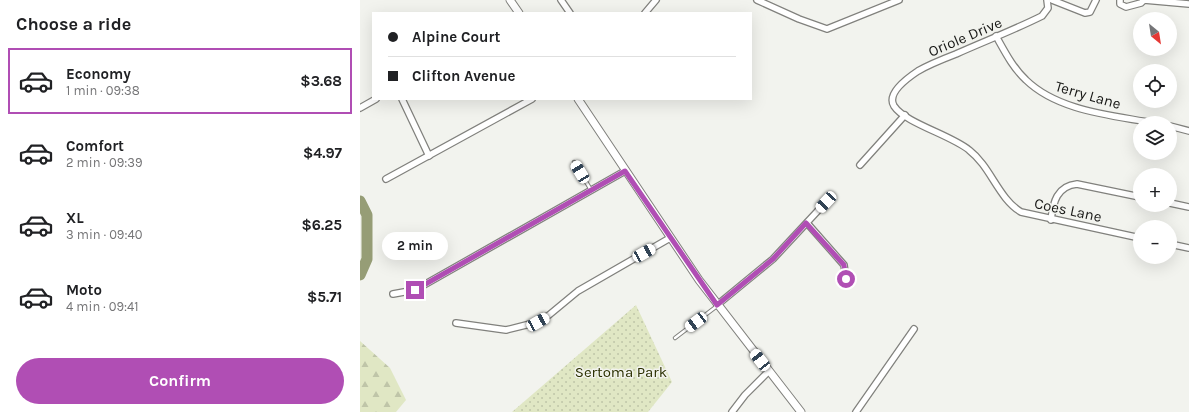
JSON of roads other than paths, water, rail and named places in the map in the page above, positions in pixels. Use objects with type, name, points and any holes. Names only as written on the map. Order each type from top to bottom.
[{"type":"street","points":[[510,0],[518,12]]},
{"type":"street","points":[[561,0],[569,12]]},
{"type":"street","points":[[646,12],[656,0]]},
{"type":"street","points":[[757,0],[798,19],[827,29],[899,0]]},
{"type":"street","name":"Oriole Drive","points":[[892,101],[899,88],[919,71],[1042,16],[1048,8],[1047,0]]},
{"type":"street","points":[[1052,0],[1085,13],[1090,12],[1096,0]]},
{"type":"street","points":[[1120,0],[1120,4],[1126,7],[1141,3],[1144,0],[1189,4]]},
{"type":"street","name":"Terry Lane","points":[[996,36],[1014,67],[1028,82],[1046,95],[1063,103],[1133,119]]},
{"type":"street","points":[[360,108],[374,100]]},
{"type":"street","points":[[402,100],[429,156]]},
{"type":"street","points":[[386,179],[530,100]]},
{"type":"street","points":[[579,100],[670,238],[717,305],[800,412]]},
{"type":"street","name":"Coes Lane","points":[[892,101],[897,110],[969,150],[983,163],[1004,196],[1014,208],[1028,215],[1133,237]]},
{"type":"street","points":[[860,165],[905,115]]},
{"type":"street","points":[[1177,128],[1189,131]]},
{"type":"street","points":[[393,294],[415,290],[625,171]]},
{"type":"street","points":[[1052,220],[1056,197],[1064,187],[1070,185],[1077,184],[1133,196]]},
{"type":"street","points":[[717,305],[773,259],[826,202]]},
{"type":"street","points":[[1177,204],[1189,207]]},
{"type":"street","points":[[806,223],[844,265],[846,279]]},
{"type":"street","points":[[456,323],[506,330],[538,322],[549,315],[578,291],[670,238]]},
{"type":"street","points":[[1177,245],[1189,248]]},
{"type":"street","points":[[856,412],[914,328]]},
{"type":"street","points":[[732,412],[745,395],[769,371]]},
{"type":"lane","points":[[574,162],[591,190]]},
{"type":"lane","points":[[675,338],[717,305]]},
{"type":"waterway","points":[[360,201],[367,215],[367,259],[360,275]]},
{"type":"park label","name":"Sertoma Park","points":[[621,372]]}]
